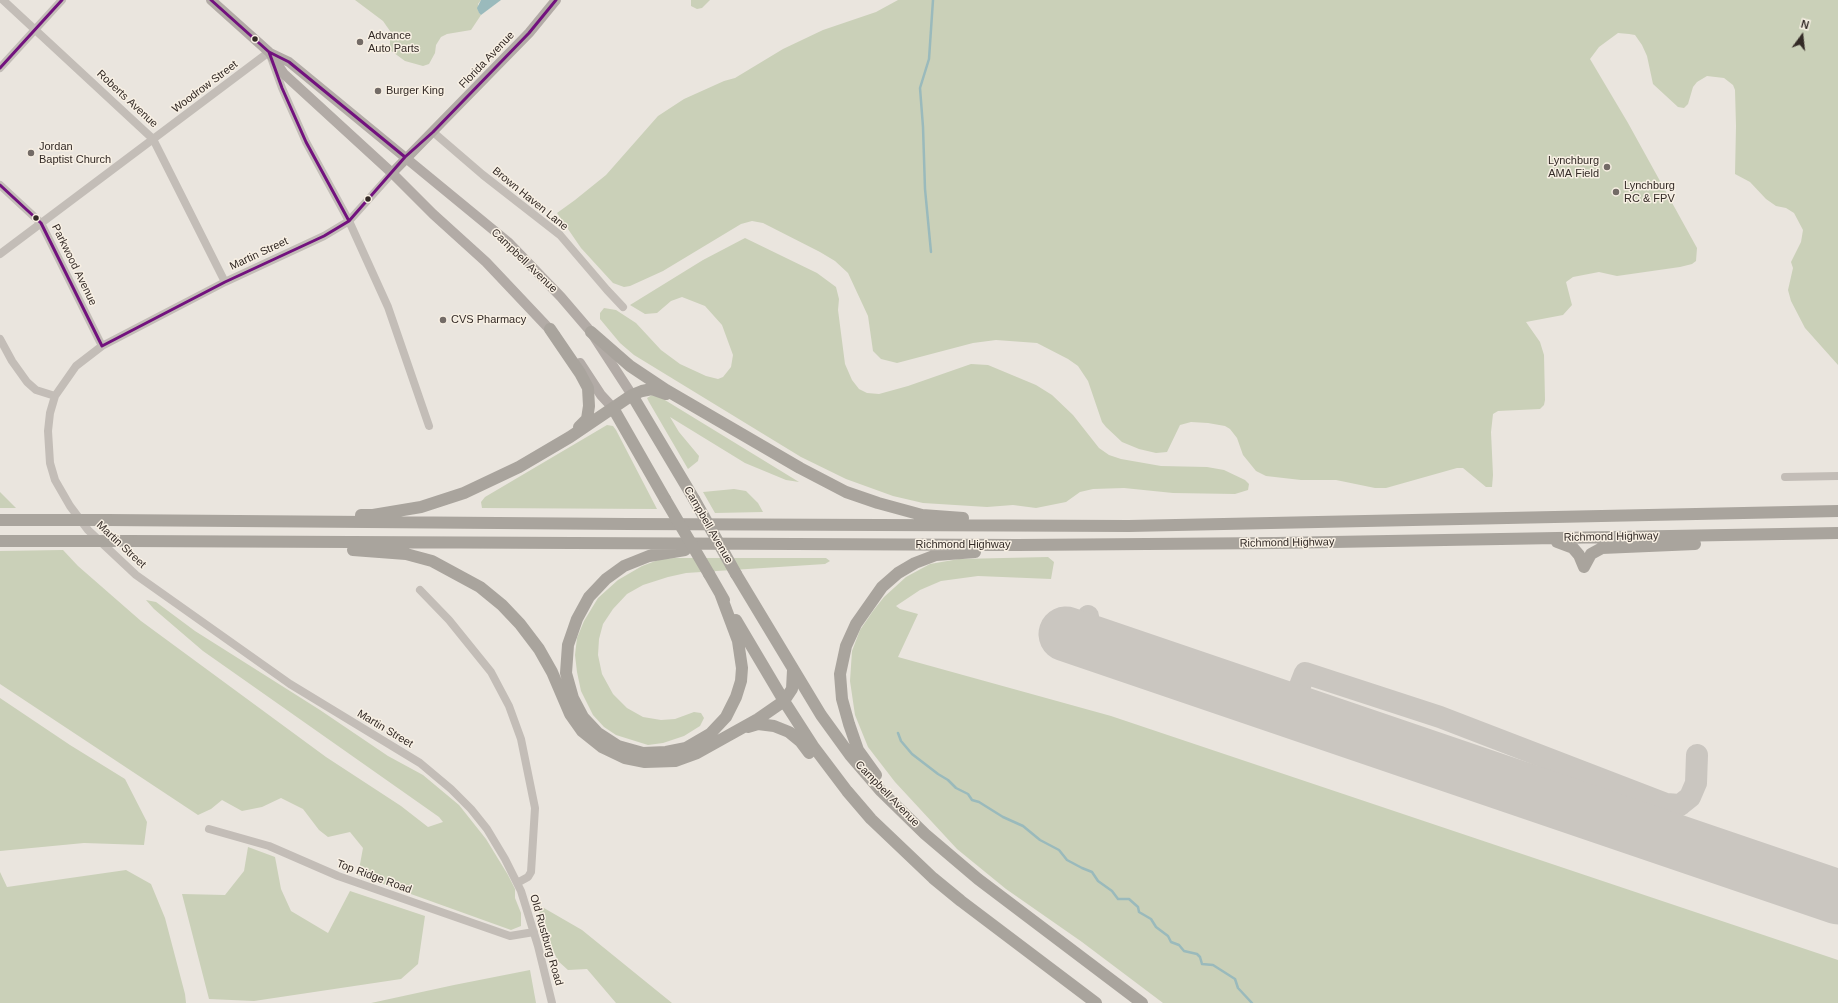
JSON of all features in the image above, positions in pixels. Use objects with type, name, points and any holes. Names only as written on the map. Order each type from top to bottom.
[{"type":"highway","points":[[550,329],[580,372],[588,388],[589,406],[587,418],[570,436]]},
{"type":"highway","points":[[590,332],[630,366],[716,420]]},
{"type":"highway","points":[[244,521],[373,515],[421,507],[464,493],[519,467],[570,436],[632,395],[652,389],[662,392],[716,420],[846,492],[878,503],[922,514],[953,518],[996,519],[1066,526]]},
{"type":"highway","name":"Campbell Avenue","points":[[632,395],[793,670],[821,715],[850,755],[881,791],[925,834],[978,879],[1142,1003]]},
{"type":"highway","name":"Campbell Avenue","points":[[613,408],[784,701],[813,746],[847,791],[871,819],[939,883],[1096,1003]]},
{"type":"highway","points":[[1737,514],[1755,507],[1838,503]]},
{"type":"highway","name":"Richmond Highway","points":[[1066,526],[1838,511]]},
{"type":"highway","points":[[0,520],[1066,526]]},
{"type":"highway","points":[[1545,538],[1571,546],[1578,555],[1584,567],[1593,553],[1608,547],[1817,539],[1837,533]]},
{"type":"highway","name":"Richmond Highway","points":[[736,544],[1017,545],[1276,543],[1837,533]]},
{"type":"highway","points":[[0,541],[736,544]]},
{"type":"highway","points":[[263,542],[309,548],[406,554],[432,561],[456,572],[480,587],[502,605],[520,624],[542,654],[552,672],[570,714],[582,731],[602,747],[625,758],[645,762],[675,761],[697,753],[758,719],[784,701],[792,689],[793,670]]},
{"type":"highway","points":[[720,593],[738,640],[742,668],[741,681],[736,697],[726,717],[710,734],[686,748],[666,752],[643,753],[618,746],[598,733],[583,717],[573,698],[566,673],[568,645],[577,619],[589,597],[606,579],[624,566],[649,556],[736,544]]},
{"type":"highway","points":[[925,834],[858,750],[842,699],[840,674],[846,646],[856,624],[868,605],[882,587],[898,573],[915,563],[936,555],[986,552],[1017,545]]},
{"type":"highway","points":[[736,731],[758,724],[774,726],[789,732],[800,741],[814,760],[847,791]]},
{"type":"main road","name":"Campbell Avenue","points":[[211,0],[269,52],[284,74],[392,172],[433,214],[486,262],[550,329],[580,364],[601,395],[613,408]]},
{"type":"main road","name":"Florida Avenue","points":[[392,172],[405,157],[433,132],[529,33],[556,0]]},
{"type":"main road","name":"Campbell Avenue","points":[[269,52],[289,62],[508,242],[561,297],[590,332],[632,395]]},
{"type":"street","name":"Roberts Avenue","points":[[3,0],[153,139],[224,282]]},
{"type":"street","points":[[0,68],[62,0]]},
{"type":"street","name":"Woodrow Street","points":[[0,254],[269,52]]},
{"type":"street","name":"Campbell Avenue","points":[[269,52],[282,88],[306,142],[349,221],[388,307],[429,426]]},
{"type":"street","name":"Brown Haven Lane","points":[[433,132],[483,175],[560,235],[607,290],[624,306]]},
{"type":"street","name":"Florida Avenue","points":[[349,221],[392,172]]},
{"type":"street","name":"Parkwood Avenue","points":[[0,186],[41,223],[102,346]]},
{"type":"street","name":"Martin Street","points":[[349,221],[324,236],[224,282],[102,346],[76,366],[55,396],[50,413],[48,431],[50,463],[55,480],[70,506],[88,530],[142,579],[290,684],[420,764],[451,788],[487,829],[506,859],[517,883]]},
{"type":"street","points":[[0,338],[12,361],[27,382],[36,390],[55,396]]},
{"type":"street","points":[[1785,476],[1838,476]]},
{"type":"street","points":[[420,590],[449,620],[491,672],[509,706],[521,739],[535,808],[531,872],[528,878],[517,883]]},
{"type":"street","name":"Top Ridge Road","points":[[209,829],[269,846],[338,876],[510,936],[534,932]]},
{"type":"street","name":"Old Rustburg Road","points":[[517,883],[534,932],[552,1003]]},
{"type":"green space","points":[[355,0],[481,0],[478,4],[479,13],[481,15],[471,30],[447,34],[441,37],[436,45],[435,53],[429,64],[423,66],[405,61],[390,50],[390,31],[383,21]]},
{"type":"green space","points":[[691,0],[710,0],[702,8],[697,9],[691,6]]},
{"type":"green space","points":[[898,0],[1838,0],[1838,365],[1805,328],[1791,301],[1788,290],[1793,268],[1791,262],[1801,242],[1803,230],[1794,213],[1786,208],[1776,206],[1766,199],[1750,182],[1735,174],[1736,126],[1735,90],[1733,85],[1724,78],[1707,76],[1697,82],[1693,87],[1688,104],[1684,108],[1678,107],[1653,84],[1647,56],[1642,45],[1635,35],[1629,34],[1618,33],[1599,47],[1590,59],[1628,123],[1697,248],[1696,261],[1692,264],[1680,267],[1617,276],[1599,272],[1573,277],[1566,282],[1572,305],[1563,315],[1526,322],[1540,342],[1544,355],[1544,405],[1540,409],[1498,411],[1493,414],[1491,432],[1493,475],[1492,487],[1486,487],[1463,468],[1457,468],[1386,488],[1375,488],[1336,480],[1301,480],[1266,476],[1256,471],[1243,455],[1237,438],[1230,429],[1225,426],[1208,423],[1191,422],[1180,425],[1167,452],[1156,453],[1139,449],[1122,442],[1102,422],[1088,381],[1078,366],[1068,359],[1037,343],[996,340],[973,343],[897,363],[881,359],[873,351],[868,316],[848,273],[835,261],[820,252],[763,223],[752,221],[741,224],[663,271],[630,286],[624,287],[613,283],[581,248],[557,213],[606,175],[658,116],[684,99],[724,81],[735,78],[783,49],[823,30],[876,12]]},
{"type":"green space","points":[[745,238],[817,273],[836,287],[839,299],[838,310],[845,364],[852,380],[859,389],[867,393],[879,394],[908,386],[971,364],[988,365],[1036,385],[1052,395],[1073,415],[1099,448],[1109,455],[1121,459],[1161,466],[1207,467],[1224,470],[1245,480],[1249,484],[1248,490],[1235,494],[1173,493],[1124,488],[1093,489],[1080,492],[1066,502],[1036,508],[1013,505],[987,507],[923,503],[893,496],[846,479],[801,457],[634,355],[620,343],[600,319],[600,313],[604,308],[616,310],[636,323],[661,350],[680,364],[706,376],[718,379],[723,377],[731,367],[733,355],[722,325],[705,306],[682,297],[671,301],[657,313],[645,314],[630,305],[703,260]]},
{"type":"green space","points":[[652,395],[660,397],[799,482],[786,480],[745,463],[670,417],[679,432],[699,456],[698,461],[688,469],[647,398]]},
{"type":"green space","points":[[607,425],[613,426],[616,430],[657,509],[482,508],[481,502],[485,497]]},
{"type":"green space","points":[[734,489],[746,491],[758,503],[763,512],[715,513],[703,492]]},
{"type":"green space","points":[[0,492],[16,508],[0,508]]},
{"type":"green space","points":[[63,550],[78,566],[141,621],[326,757],[401,806],[428,827],[443,822],[439,817],[203,651],[154,609],[146,600],[156,602],[195,631],[320,710],[388,756],[423,775],[459,805],[486,839],[515,889],[515,898],[521,913],[521,926],[511,930],[358,875],[363,848],[350,832],[328,837],[319,830],[303,809],[281,798],[262,807],[242,811],[222,800],[211,809],[198,815],[0,684],[0,551]]},
{"type":"green space","points":[[1048,557],[1054,562],[1051,579],[978,576],[941,581],[920,590],[896,606],[900,609],[918,614],[898,657],[1111,716],[1838,960],[1838,1003],[1163,1003],[1082,942],[1006,889],[957,849],[895,782],[868,747],[855,715],[850,681],[852,651],[860,630],[873,611],[884,597],[906,577],[930,564],[959,559]]},
{"type":"green space","points":[[826,558],[830,561],[825,564],[686,573],[643,585],[627,594],[613,609],[603,624],[599,639],[598,655],[602,674],[613,694],[627,708],[643,717],[661,720],[675,719],[694,712],[701,713],[704,718],[700,726],[684,736],[663,743],[648,745],[616,735],[604,727],[593,715],[581,691],[577,672],[575,655],[577,638],[584,621],[598,598],[618,580],[642,566],[661,559]]},
{"type":"green space","points":[[0,698],[70,745],[125,779],[147,822],[144,845],[84,843],[0,851]]},
{"type":"green space","points":[[248,847],[275,857],[281,889],[291,911],[328,933],[350,891],[425,916],[418,964],[401,979],[254,1001],[209,999],[182,894],[225,895],[244,871]]},
{"type":"green space","points":[[126,870],[151,884],[165,918],[186,1003],[0,1003],[0,872],[7,887]]},
{"type":"green space","points":[[537,904],[582,930],[672,1003],[616,1003],[587,969],[568,970],[558,961],[545,933]]},
{"type":"green space","points":[[530,970],[536,1003],[371,1003],[454,985]]},
{"type":"water","points":[[481,0],[501,0],[481,15],[477,8]]},
{"type":"waterway","points":[[931,252],[925,189],[920,88],[929,59],[933,0]]},
{"type":"waterway","points":[[898,733],[901,741],[912,754],[948,780],[956,788],[968,794],[972,800],[979,802],[1003,817],[1023,826],[1040,840],[1059,850],[1067,860],[1092,872],[1098,881],[1112,891],[1118,899],[1129,899],[1138,907],[1139,912],[1151,919],[1156,927],[1168,936],[1171,942],[1179,945],[1184,951],[1197,954],[1200,957],[1202,964],[1213,965],[1235,979],[1238,988],[1252,1003]]},
{"type":"taxiway","points":[[1079,639],[1088,616]]},
{"type":"taxiway","points":[[1290,711],[1305,673],[1440,717],[1666,804],[1680,805],[1690,797],[1696,783],[1697,755]]},
{"type":"taxiway","points":[[1663,838],[1651,829],[1650,825],[1654,816],[1680,805]]},
{"type":"runway","points":[[1066,634],[1838,897]]},
{"type":"transit line","points":[[0,68],[62,0]]},
{"type":"transit line","points":[[211,0],[269,52],[289,62],[405,157]]},
{"type":"transit line","points":[[0,185],[41,223],[102,346],[225,282],[324,236],[349,221],[405,157],[433,132],[529,33],[556,0]]},
{"type":"transit line","points":[[269,52],[282,88],[306,142],[349,221]]},
{"type":"place","name":"Advance Auto Parts","points":[[360,42]]},
{"type":"place","name":"Burger King","points":[[378,91]]},
{"type":"place","name":"Jordan Baptist Church","points":[[31,153]]},
{"type":"place","name":"Lynchburg AMA Field","points":[[1607,167]]},
{"type":"place","name":"Lynchburg RC & FPV","points":[[1616,192]]},
{"type":"place","name":"CVS Pharmacy","points":[[443,320]]}]
